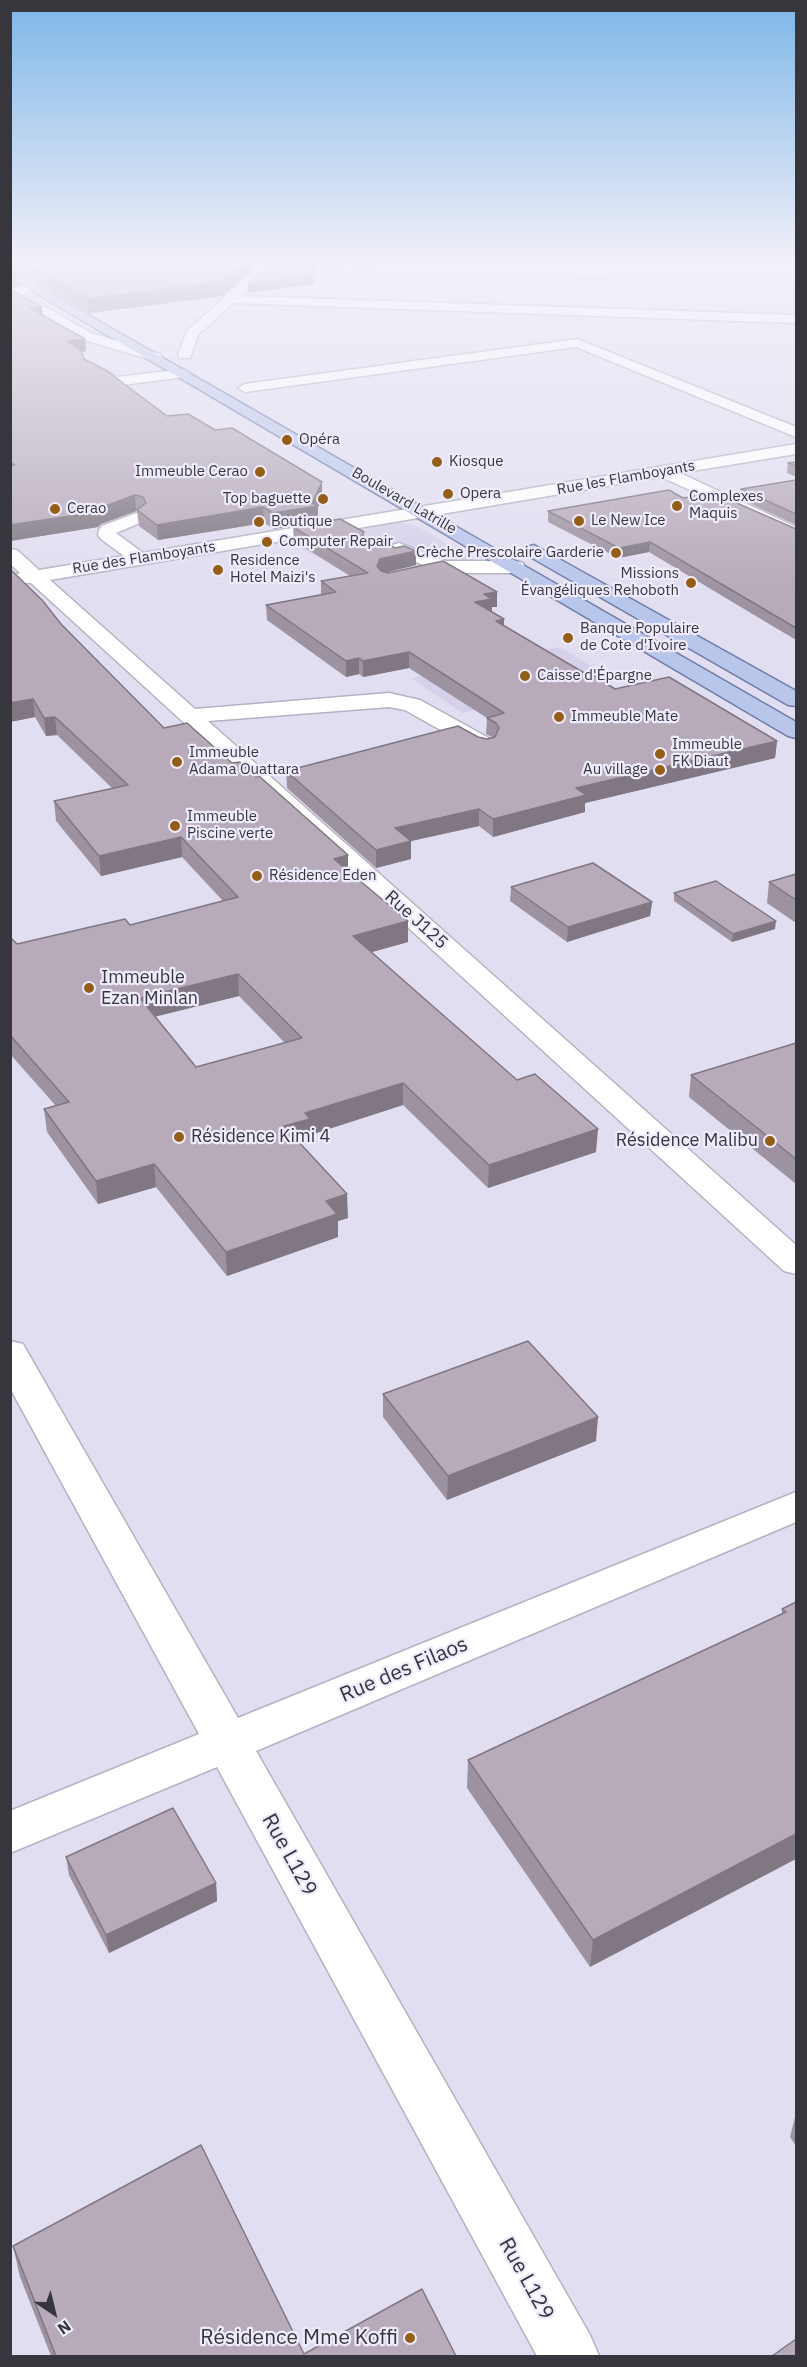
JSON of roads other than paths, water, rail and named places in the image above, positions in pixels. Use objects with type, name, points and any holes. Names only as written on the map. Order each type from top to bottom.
[{"type":"main road","name":"Boulevard Latrille","points":[[179,370],[796,731]]},
{"type":"main road","points":[[240,385],[270,402]]},
{"type":"main road","name":"Boulevard Latrille","points":[[437,497],[477,519]]},
{"type":"main road","points":[[520,543],[796,700]]},
{"type":"street","points":[[97,370],[116,382],[183,373]]},
{"type":"street","points":[[240,385],[321,370]]},
{"type":"street","points":[[676,370],[796,432]]},
{"type":"street","name":"Rue les Flamboyants","points":[[455,507],[796,449]]},
{"type":"street","points":[[664,472],[796,533]]},
{"type":"street","name":"Rue des Flamboyants","points":[[23,578],[455,507]]},
{"type":"street","points":[[136,518],[108,530],[107,535],[140,559]]},
{"type":"street","points":[[362,522],[383,548],[444,567]]},
{"type":"street","points":[[383,548],[424,538],[449,527]]},
{"type":"street","points":[[280,536],[329,546]]},
{"type":"street","name":"Rue J125","points":[[10,554],[23,578],[190,716],[796,1263]]},
{"type":"street","points":[[411,574],[444,567],[516,567]]},
{"type":"street","points":[[190,716],[389,700],[412,705],[486,746]]},
{"type":"street","name":"Rue L129","points":[[10,1353],[569,2356]]},
{"type":"street","name":"Rue des Filaos","points":[[10,1833],[796,1506]]},
{"type":"place","name":"Opéra","points":[[287,440]]},
{"type":"place","name":"Kiosque","points":[[437,462]]},
{"type":"place","name":"Immeuble Cerao","points":[[260,472]]},
{"type":"place","name":"Opera","points":[[448,494]]},
{"type":"place","name":"Top baguette","points":[[323,499]]},
{"type":"place","name":"Complexes Maquis","points":[[677,506]]},
{"type":"place","name":"Cerao","points":[[55,509]]},
{"type":"place","name":"Le New Ice","points":[[579,521]]},
{"type":"place","name":"Boutique","points":[[259,522]]},
{"type":"place","name":"Computer Repair","points":[[267,542]]},
{"type":"place","name":"Crèche Prescolaire Garderie","points":[[616,553]]},
{"type":"place","name":"Residence Hotel Maizi's","points":[[218,570]]},
{"type":"place","name":"Missions Évangéliques Rehoboth","points":[[691,583]]},
{"type":"place","name":"Banque Populaire de Cote d'Ivoire","points":[[568,638]]},
{"type":"place","name":"Caisse d'Épargne","points":[[525,676]]},
{"type":"place","name":"Immeuble Mate","points":[[559,717]]},
{"type":"place","name":"Immeuble FK Diaut","points":[[660,754]]},
{"type":"place","name":"Immeuble Adama Ouattara","points":[[177,762]]},
{"type":"place","name":"Au village","points":[[660,770]]},
{"type":"place","name":"Immeuble Piscine verte","points":[[175,826]]},
{"type":"place","name":"Résidence Eden","points":[[257,876]]},
{"type":"place","name":"Immeuble Ezan Minlan","points":[[89,988]]},
{"type":"place","name":"Résidence Kimi 4","points":[[179,1137]]},
{"type":"place","name":"Résidence Malibu","points":[[770,1141]]},
{"type":"place","name":"Résidence Mme Koffi","points":[[410,2338]]}]
